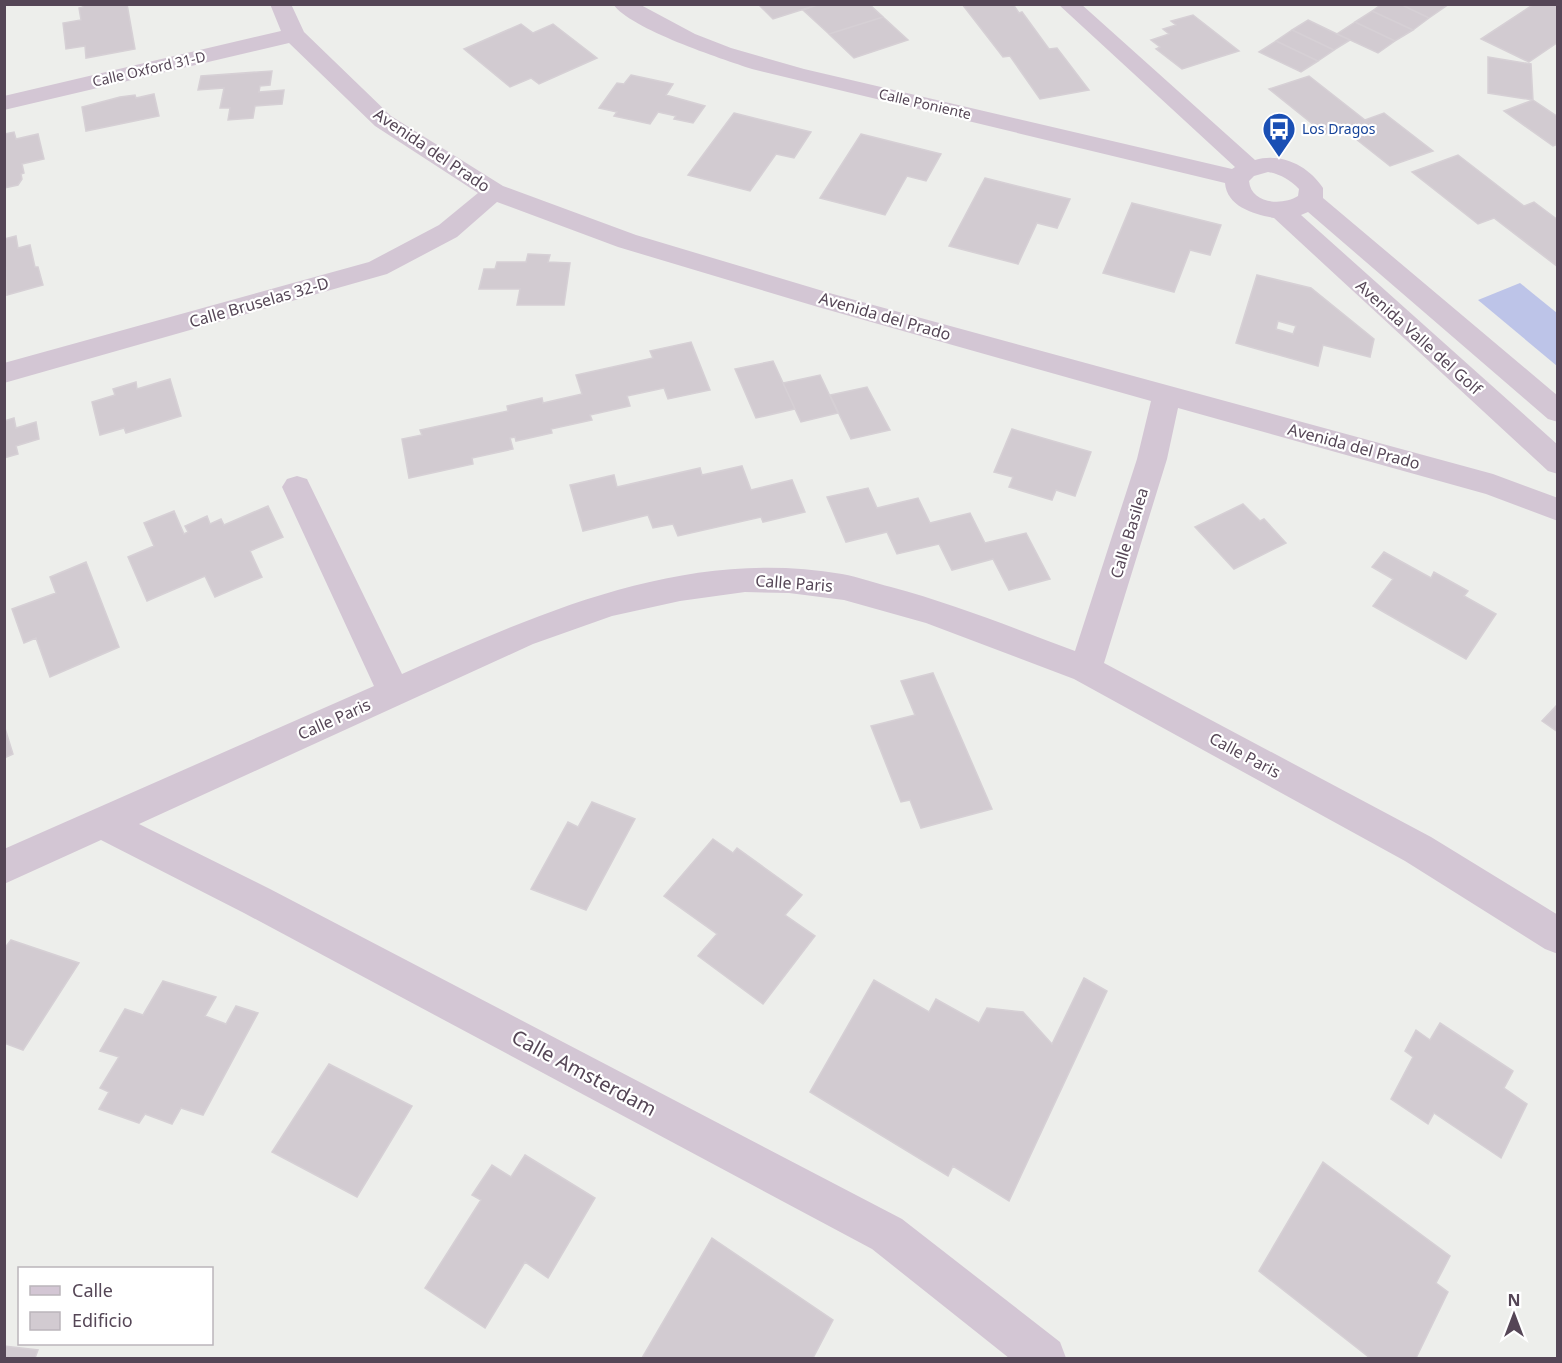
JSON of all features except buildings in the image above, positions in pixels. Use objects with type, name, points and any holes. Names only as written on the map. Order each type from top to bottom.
[{"type":"street","name":"Avenida del Prado","points":[[280,4],[294,35],[383,121],[494,192],[638,244],[827,301],[1493,485],[1557,510]]},
{"type":"street","name":"Calle Poniente","points":[[623,4],[638,14],[706,46],[795,73],[1242,172]]},
{"type":"street","points":[[1068,4],[1242,172]]},
{"type":"street","name":"Calle Oxford 31-D","points":[[4,103],[294,35]]},
{"type":"street","points":[[1267,164],[1286,167],[1303,176],[1311,188],[1310,200],[1304,206],[1281,211],[1251,204],[1235,187],[1242,172],[1267,164]]},
{"type":"street","name":"Calle Bruselas 32-D","points":[[4,373],[378,268],[448,231],[494,192]]},
{"type":"street","name":"Avenida Valle del Golf","points":[[1310,200],[1557,412]]},
{"type":"street","name":"Avenida Valle del Golf","points":[[1281,211],[1557,463]]},
{"type":"street","name":"Calle Basilea","points":[[1086,669],[1152,459],[1167,394]]},
{"type":"street","points":[[297,487],[394,692]]},
{"type":"street","name":"Calle Paris","points":[[4,867],[522,635],[610,604],[680,588],[744,579],[789,580],[844,587],[931,611],[1086,669],[1418,849],[1557,936]]},
{"type":"street","name":"Calle Amsterdam","points":[[102,823],[257,900],[887,1234],[1044,1359]]},
{"type":"shaded area","points":[[1520,283],[1557,313],[1557,366],[1478,300]]},
{"type":"place","name":"Los Dragos","points":[[1279,158]]}]
